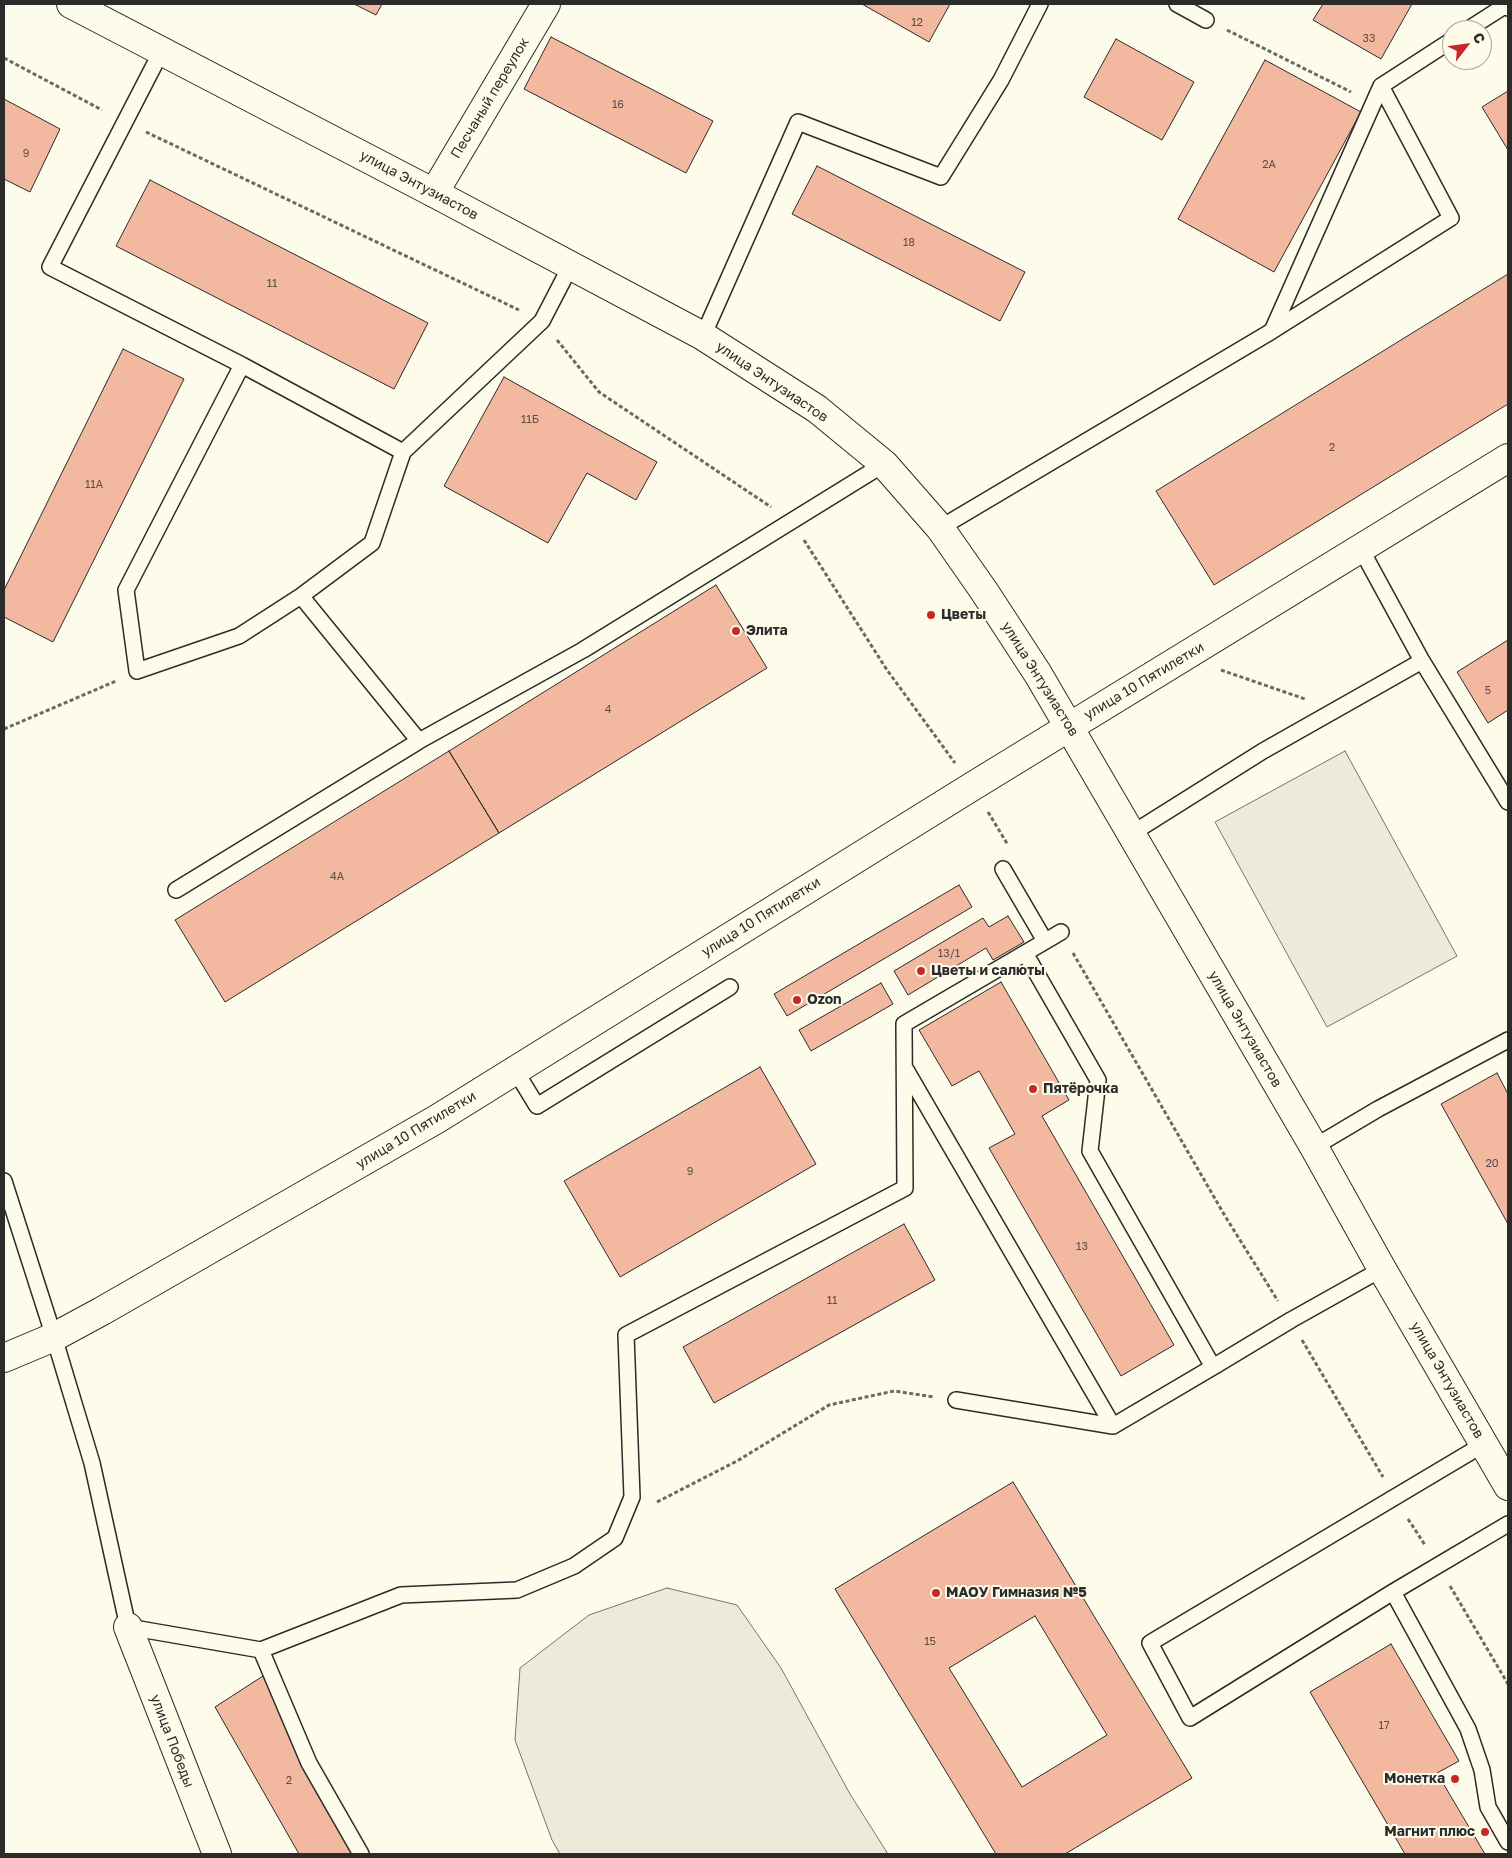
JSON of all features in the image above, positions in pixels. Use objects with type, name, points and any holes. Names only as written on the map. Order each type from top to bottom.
[{"type":"street","name":"улица Энтузиастов","points":[[71,4],[162,50],[703,336],[817,409],[884,464],[940,528],[984,591],[1070,726],[1508,1486]]},
{"type":"street","name":"Песчаный переулок","points":[[434,193],[546,4]]},
{"type":"street","name":"улица 10 Пятилетки","points":[[4,1358],[54,1337],[296,1201],[437,1119],[1070,726],[1508,458]]},
{"type":"street","name":"улица Победы","points":[[128,1627],[217,1854]]},
{"type":"lane","points":[[703,336],[798,122],[941,177],[1001,80],[1040,4]]},
{"type":"lane","points":[[1177,4],[1206,20]]},
{"type":"lane","points":[[1483,20],[1503,7],[1508,8]]},
{"type":"lane","points":[[1272,331],[1381,86],[1442,46]]},
{"type":"lane","points":[[162,50],[50,268],[242,365],[403,452]]},
{"type":"lane","points":[[940,528],[1272,331],[1451,218],[1381,86]]},
{"type":"lane","points":[[242,365],[126,590],[138,671],[239,636],[301,596],[372,543],[403,452],[542,321],[571,265]]},
{"type":"lane","points":[[176,890],[419,741],[583,650],[884,464]]},
{"type":"lane","points":[[1361,549],[1422,661],[1508,802]]},
{"type":"lane","points":[[301,596],[419,741]]},
{"type":"lane","points":[[1131,834],[1263,751],[1422,661]]},
{"type":"lane","points":[[1004,869],[1045,941]]},
{"type":"lane","points":[[4,1181],[92,1463],[128,1627],[261,1650],[401,1595],[517,1590],[574,1566],[616,1538],[632,1497],[626,1335],[905,1188],[904,1024],[1061,932]]},
{"type":"lane","points":[[1025,953],[1098,1080],[1090,1151],[1213,1367]]},
{"type":"lane","points":[[515,1070],[537,1106],[730,987]]},
{"type":"lane","points":[[1314,1148],[1378,1109],[1508,1041]]},
{"type":"lane","points":[[904,1066],[1113,1426]]},
{"type":"lane","points":[[956,1400],[1113,1426],[1290,1320],[1382,1269]]},
{"type":"lane","points":[[1484,1444],[1150,1643],[1190,1718],[1392,1592],[1508,1524]]},
{"type":"lane","points":[[1392,1592],[1468,1729],[1482,1770],[1488,1807],[1508,1842]]},
{"type":"lane","points":[[261,1650],[309,1763],[361,1854]]},
{"type":"path","points":[[1206,20],[1372,103]]},
{"type":"path","points":[[4,58],[126,123],[542,321],[599,392],[791,520],[887,670],[973,786],[1009,846]]},
{"type":"path","points":[[1184,657],[1336,709]]},
{"type":"path","points":[[4,729],[138,671]]},
{"type":"path","points":[[1061,932],[1225,1216],[1290,1320],[1508,1684]]},
{"type":"path","points":[[623,1519],[737,1461],[829,1405],[894,1392],[956,1400]]},
{"type":"shaded area","points":[[1345,751],[1457,956],[1327,1027],[1215,822]]},
{"type":"shaded area","points":[[667,1588],[737,1605],[781,1668],[850,1794],[888,1854],[560,1854],[552,1840],[515,1740],[520,1668],[589,1615]]},
{"type":"building","points":[[354,4],[382,4],[376,15]]},
{"type":"building","points":[[862,4],[950,4],[929,42]]},
{"type":"building","points":[[1323,4],[1412,4],[1381,59],[1313,20]]},
{"type":"building","points":[[551,37],[713,121],[686,173],[524,89]]},
{"type":"building","points":[[1116,39],[1194,82],[1162,140],[1084,97]]},
{"type":"building","points":[[1265,60],[1361,112],[1274,272],[1178,219]]},
{"type":"building","points":[[1508,91],[1508,150],[1482,107]]},
{"type":"building","points":[[4,99],[60,129],[30,192],[4,179]]},
{"type":"building","points":[[817,166],[1025,272],[1000,321],[792,214]]},
{"type":"building","points":[[150,180],[428,323],[394,389],[116,246]]},
{"type":"building","points":[[1508,274],[1508,404],[1214,585],[1156,491]]},
{"type":"building","points":[[123,349],[184,379],[53,642],[4,617],[4,590]]},
{"type":"building","points":[[504,377],[657,462],[636,500],[587,473],[548,543],[444,486]]},
{"type":"building","points":[[716,585],[767,668],[499,833],[449,751]]},
{"type":"building","points":[[1508,640],[1508,710],[1488,723],[1457,672]]},
{"type":"building","points":[[449,751],[499,833],[225,1002],[175,920]]},
{"type":"building","points":[[959,885],[972,907],[787,1016],[774,994]]},
{"type":"building","points":[[1008,916],[1024,942],[993,960],[986,948],[908,995],[894,971],[983,918],[989,927]]},
{"type":"building","points":[[1001,982],[1069,1100],[1042,1116],[1174,1345],[1121,1376],[989,1148],[1015,1134],[979,1071],[952,1086],[919,1030]]},
{"type":"building","points":[[881,983],[893,1004],[811,1051],[799,1030]]},
{"type":"building","points":[[760,1067],[816,1164],[620,1277],[564,1181]]},
{"type":"building","points":[[1497,1073],[1508,1094],[1508,1224],[1441,1104]]},
{"type":"building","points":[[904,1224],[935,1280],[714,1403],[683,1347]]},
{"type":"building","points":[[1013,1482],[1192,1778],[1065,1854],[996,1854],[835,1589]],"holes":[[[1035,1616],[1107,1735],[1022,1787],[949,1668]]]},
{"type":"building","points":[[1391,1644],[1459,1761],[1437,1773],[1485,1854],[1405,1854],[1310,1692]]},
{"type":"building","points":[[263,1676],[361,1854],[299,1854],[215,1707]]},
{"type":"place","name":"Цветы","points":[[931,615]]},
{"type":"place","name":"Элита","points":[[736,631]]},
{"type":"place","name":"Цветы и салюты","points":[[921,971]]},
{"type":"place","name":"Ozon","points":[[797,1000]]},
{"type":"place","name":"Пятёрочка","points":[[1033,1089]]},
{"type":"place","name":"МАОУ Гимназия №5","points":[[936,1593]]},
{"type":"place","name":"Монетка","points":[[1455,1779]]},
{"type":"place","name":"Магнит плюс","points":[[1485,1832]]}]
